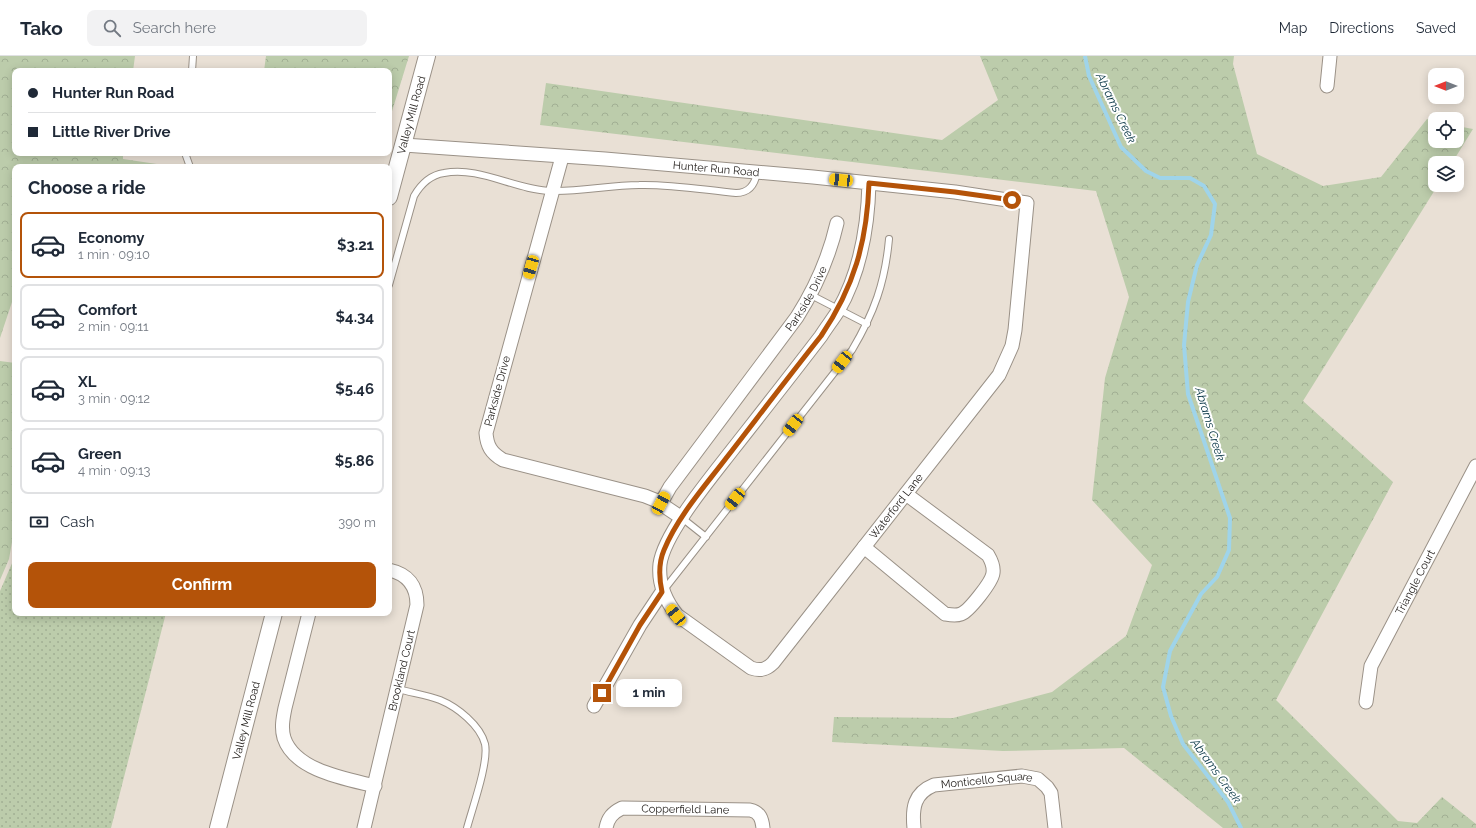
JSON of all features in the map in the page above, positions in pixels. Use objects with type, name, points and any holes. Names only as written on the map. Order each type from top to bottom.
[{"type":"street","name":"Valley Mill Road","points":[[392,187],[427,56]]},
{"type":"street","points":[[1327,86],[1330,56]]},
{"type":"street","name":"Hunter Run Road","points":[[404,145],[757,172],[962,193],[1027,203]]},
{"type":"street","name":"Parkside Drive","points":[[562,157],[486,433],[486,442],[490,450],[503,460],[645,496],[661,503],[682,518]]},
{"type":"street","points":[[594,706],[640,625],[662,592],[660,564],[664,551],[682,518],[696,497],[821,336],[839,310],[858,261],[864,234],[869,183]]},
{"type":"street","name":"Waterford Lane","points":[[662,592],[676,615],[751,668],[759,670],[767,668],[773,663],[999,375],[1007,360],[1015,330],[1027,203]]},
{"type":"street","name":"Parkside Drive","points":[[661,503],[670,487],[797,317],[811,295],[831,248],[837,223]]},
{"type":"street","name":"Triangle Court","points":[[1366,702],[1371,666],[1476,466]]},
{"type":"street","points":[[864,547],[945,614],[953,616],[966,611],[991,580],[993,572],[992,562],[988,555],[906,494]]},
{"type":"street","name":"Brookland Court","points":[[364,828],[418,605],[418,595],[413,584],[406,577],[398,572],[392,571]]},
{"type":"street","name":"Valley Mill Road","points":[[218,828],[273,616]]},
{"type":"street","points":[[308,616],[285,708],[282,724],[285,739],[293,751],[314,768],[332,776],[375,786]]},
{"type":"street","name":"Monticello Square","points":[[914,828],[913,809],[915,801],[927,788],[934,785],[1022,776],[1038,779],[1047,787],[1053,801],[1055,828]]},
{"type":"street","name":"Copperfield Lane","points":[[606,828],[609,817],[614,811],[622,808],[750,810],[759,814],[763,828]]},
{"type":"lane","points":[[192,68],[193,56]]},
{"type":"lane","points":[[392,275],[414,196],[419,186],[427,179],[446,172],[464,172],[537,190],[552,191],[638,184],[743,193],[751,188],[756,179],[757,172]]},
{"type":"lane","points":[[662,592],[852,350],[867,324],[882,285],[889,239]]},
{"type":"lane","points":[[811,295],[867,324]]},
{"type":"lane","points":[[682,518],[706,537]]},
{"type":"lane","points":[[398,689],[439,700],[452,706],[469,720],[480,732],[485,744],[485,760],[467,828]]},
{"type":"green space","points":[[0,56],[135,56],[133,68],[12,68],[12,156],[123,156],[123,159],[157,164],[12,164],[12,302],[0,338]]},
{"type":"green space","points":[[266,56],[409,56],[392,111],[392,68],[264,68]]},
{"type":"green space","points":[[980,56],[1234,56],[1233,64],[1257,154],[1323,186],[1381,177],[1427,119],[1428,148],[1461,148],[1456,156],[1428,156],[1428,192],[1434,192],[1303,401],[1393,482],[1276,700],[1398,821],[1417,823],[1442,797],[1476,824],[1476,828],[1223,828],[1124,748],[1003,751],[832,742],[834,717],[953,718],[1052,692],[1126,636],[1152,565],[1092,500],[1105,378],[1129,297],[1096,191],[540,125],[546,83],[942,140],[998,100]]},
{"type":"green space","points":[[1464,127],[1473,129],[1464,144]]},
{"type":"green space","points":[[0,361],[12,363],[12,542],[9,559],[0,580]]},
{"type":"green space","points":[[12,563],[12,616],[165,616],[111,828],[0,828],[0,591]]},
{"type":"waterway","name":"Abrams Creek","points":[[1085,56],[1089,76],[1121,147],[1146,171],[1160,178],[1190,178],[1204,186],[1215,204],[1211,235],[1197,265],[1188,302],[1184,345],[1188,394],[1230,518],[1229,550],[1217,577],[1201,594],[1170,651],[1163,687],[1171,716],[1183,744],[1228,802],[1241,828]]},
{"type":"route","points":[[602,693],[640,625],[662,592],[660,564],[664,551],[674,531],[696,497],[821,336],[839,310],[858,261],[868,207],[869,183],[984,195],[1012,200]]}]
